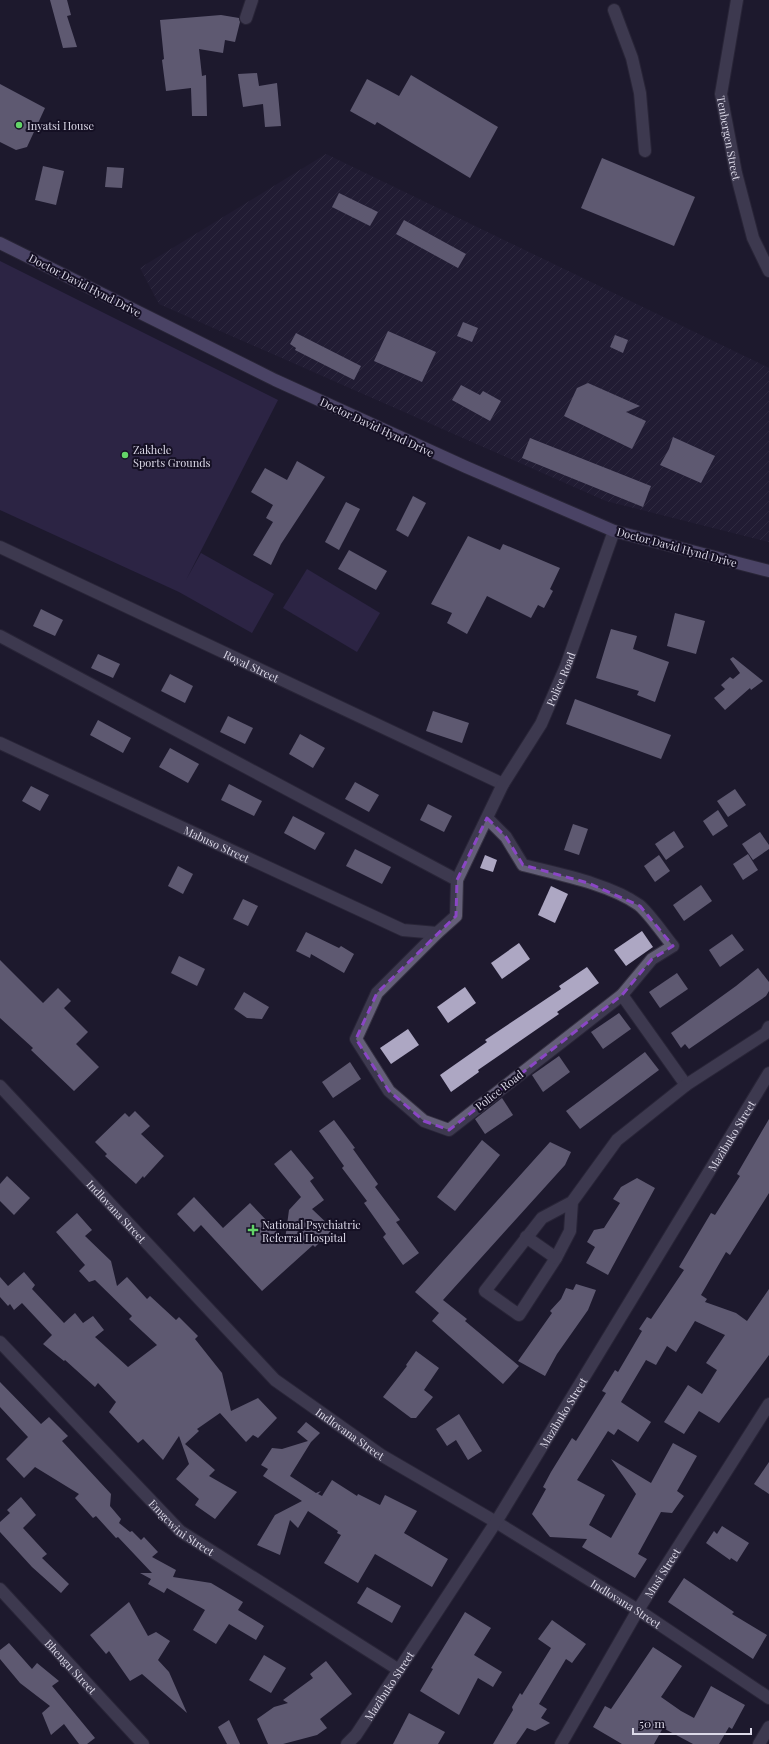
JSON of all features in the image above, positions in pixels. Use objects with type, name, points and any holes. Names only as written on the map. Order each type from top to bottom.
[{"type":"main road","name":"Doctor David Hynd Drive","points":[[0,243],[282,384],[466,467],[614,531],[769,571]]},
{"type":"street","points":[[246,18],[252,0]]},
{"type":"street","name":"Tenbergen Street","points":[[737,0],[721,94],[736,173],[753,238],[769,271]]},
{"type":"street","points":[[614,10],[632,58],[640,93],[644,151]]},
{"type":"street","name":"Police Road","points":[[487,818],[506,837],[523,865],[588,883],[615,893],[640,906],[673,946],[652,959],[622,995],[449,1130],[424,1121],[389,1091],[356,1039],[377,993],[456,916],[458,880],[487,818],[503,784],[541,724],[566,666],[614,531]]},
{"type":"street","name":"Royal Street","points":[[0,546],[503,784]]},
{"type":"street","points":[[0,636],[458,880]]},
{"type":"street","name":"Mabuso Street","points":[[0,743],[403,930],[437,933]]},
{"type":"street","points":[[622,995],[686,1085]]},
{"type":"street","points":[[572,1202],[570,1231],[556,1258],[520,1315],[485,1291],[542,1218],[572,1202],[617,1140],[686,1085],[766,1033],[769,1026]]},
{"type":"street","name":"Mazibuko Street","points":[[347,1744],[356,1736],[496,1522],[769,1073]]},
{"type":"street","name":"Indlovana Street","points":[[0,1086],[275,1380],[381,1455],[496,1522],[638,1610],[769,1698]]},
{"type":"street","points":[[526,1237],[556,1258]]},
{"type":"street","name":"Emgcwini Street","points":[[0,1342],[180,1531],[399,1670]]},
{"type":"street","name":"Musi Street","points":[[561,1744],[638,1610],[769,1404]]},
{"type":"street","name":"Bhengu Street","points":[[0,1589],[143,1744]]},
{"type":"street","points":[[759,1744],[769,1727]]},
{"type":"highlighted area","points":[[487,818],[506,837],[523,865],[588,883],[640,906],[673,946],[652,959],[622,995],[449,1130],[424,1121],[389,1091],[356,1039],[377,993],[456,916],[457,880]]},
{"type":"shaded area","points":[[326,154],[769,368],[769,542],[606,501],[159,304],[140,268]]},
{"type":"shaded area","name":"Zakhele Sports Grounds","points":[[0,261],[278,400],[186,580],[201,553],[274,594],[252,633],[179,592],[0,510]]},
{"type":"shaded area","points":[[307,569],[380,613],[357,652],[283,608]]},
{"type":"building","points":[[50,0],[67,0],[71,15],[67,16],[77,47],[63,48]]},
{"type":"building","points":[[221,15],[239,18],[240,22],[235,42],[225,40],[223,53],[199,49],[202,76],[206,75],[207,116],[192,116],[191,88],[166,91],[162,60],[164,59],[160,20]]},
{"type":"building","points":[[257,73],[259,86],[277,83],[281,126],[265,127],[263,104],[243,107],[238,74]]},
{"type":"building","points":[[411,75],[498,127],[470,178],[377,122],[375,125],[350,111],[367,79],[399,96]]},
{"type":"building","name":"Inyatsi House","points":[[0,84],[45,108],[27,147],[16,150],[0,142]]},
{"type":"building","points":[[602,158],[695,197],[674,246],[581,208]]},
{"type":"building","points":[[43,166],[64,171],[56,205],[35,200]]},
{"type":"building","points":[[107,167],[124,168],[122,188],[105,187]]},
{"type":"building","points":[[339,193],[378,212],[370,226],[332,207]]},
{"type":"building","points":[[404,220],[466,254],[458,268],[396,234]]},
{"type":"building","points":[[463,322],[478,328],[472,342],[457,336]]},
{"type":"building","points":[[388,331],[436,352],[422,382],[374,361]]},
{"type":"building","points":[[296,333],[361,366],[354,380],[295,350],[296,348],[290,344]]},
{"type":"building","points":[[615,335],[628,340],[623,353],[610,347]]},
{"type":"building","points":[[588,383],[640,406],[626,412],[646,421],[632,449],[564,416],[577,388]]},
{"type":"building","points":[[461,385],[480,395],[483,391],[501,401],[490,421],[452,400]]},
{"type":"building","points":[[673,437],[715,456],[701,483],[660,465],[669,449]]},
{"type":"building","points":[[530,438],[651,486],[643,507],[522,458]]},
{"type":"building","points":[[297,461],[325,477],[281,544],[271,565],[253,555],[273,522],[266,518],[273,505],[251,492],[265,468],[287,480]]},
{"type":"building","points":[[413,496],[426,503],[408,537],[396,530]]},
{"type":"building","points":[[346,502],[360,509],[339,550],[325,542]]},
{"type":"building","points":[[468,536],[500,550],[503,544],[560,568],[550,589],[553,591],[544,608],[538,605],[531,618],[487,596],[467,634],[447,623],[452,613],[431,604]]},
{"type":"building","points":[[349,550],[387,571],[376,590],[338,569]]},
{"type":"building","points":[[41,609],[63,620],[55,636],[33,626]]},
{"type":"building","points":[[675,613],[705,621],[696,654],[667,646]]},
{"type":"building","points":[[611,629],[637,636],[633,649],[669,662],[655,702],[637,695],[639,691],[596,678]]},
{"type":"building","points":[[98,654],[120,664],[113,678],[91,668]]},
{"type":"building","points":[[733,657],[763,681],[751,690],[750,688],[725,710],[714,698],[725,689],[721,685],[730,677],[733,679],[740,673],[730,659]]},
{"type":"building","points":[[170,674],[193,686],[185,703],[161,691]]},
{"type":"building","points":[[575,699],[671,735],[661,759],[566,724]]},
{"type":"building","points":[[433,711],[469,723],[462,743],[426,731]]},
{"type":"building","points":[[228,716],[253,728],[245,744],[220,732]]},
{"type":"building","points":[[98,720],[131,738],[123,753],[90,735]]},
{"type":"building","points":[[300,734],[325,748],[313,768],[289,754]]},
{"type":"building","points":[[170,748],[199,764],[188,783],[159,767]]},
{"type":"building","points":[[355,782],[379,795],[369,812],[345,799]]},
{"type":"building","points":[[229,784],[262,801],[254,816],[221,800]]},
{"type":"building","points":[[31,786],[49,795],[40,811],[22,801]]},
{"type":"building","points":[[735,789],[746,805],[728,817],[717,801]]},
{"type":"building","points":[[428,804],[452,816],[444,832],[420,820]]},
{"type":"building","points":[[718,810],[728,826],[713,836],[703,821]]},
{"type":"building","points":[[293,816],[325,833],[315,850],[284,833]]},
{"type":"building","points":[[573,824],[588,829],[579,855],[564,850]]},
{"type":"building","points":[[674,831],[684,847],[666,860],[655,844]]},
{"type":"building","points":[[760,832],[769,845],[769,849],[753,860],[742,844]]},
{"type":"building","points":[[355,849],[391,867],[382,884],[346,866]]},
{"type":"building","points":[[748,854],[758,870],[743,880],[733,864]]},
{"type":"building","points":[[485,855],[497,860],[493,872],[480,868]]},
{"type":"building","points":[[659,855],[670,871],[655,882],[644,866]]},
{"type":"building","points":[[178,866],[193,874],[183,894],[168,886]]},
{"type":"building","points":[[701,885],[712,901],[684,921],[673,905]]},
{"type":"building","points":[[551,886],[568,894],[555,923],[538,915]]},
{"type":"building","points":[[243,899],[258,906],[248,926],[233,919]]},
{"type":"building","points":[[642,931],[653,947],[626,966],[614,950]]},
{"type":"building","points":[[306,932],[339,948],[341,946],[354,954],[344,973],[311,954],[310,958],[296,951]]},
{"type":"building","points":[[732,934],[744,950],[720,967],[709,950]]},
{"type":"building","points":[[519,943],[530,959],[502,979],[491,963]]},
{"type":"building","points":[[179,956],[205,969],[197,986],[171,973]]},
{"type":"building","points":[[0,960],[43,1003],[58,988],[71,1001],[64,1008],[88,1032],[76,1044],[99,1067],[74,1091],[31,1050],[33,1048],[0,1018]]},
{"type":"building","points":[[587,967],[599,983],[557,1012],[559,1014],[478,1070],[479,1072],[451,1092],[440,1075],[487,1042],[485,1040],[561,989],[559,986]]},
{"type":"building","points":[[758,968],[769,982],[769,991],[766,996],[689,1049],[685,1044],[681,1048],[671,1033],[736,986]]},
{"type":"building","points":[[677,973],[688,989],[660,1008],[649,992]]},
{"type":"building","points":[[465,987],[476,1003],[448,1023],[437,1007]]},
{"type":"building","points":[[244,992],[269,1007],[262,1019],[247,1018],[234,1009]]},
{"type":"building","points":[[619,1013],[631,1029],[603,1049],[591,1032]]},
{"type":"building","points":[[408,1029],[419,1045],[391,1064],[380,1048]]},
{"type":"building","points":[[645,1052],[659,1070],[580,1129],[566,1111]]},
{"type":"building","points":[[559,1056],[570,1072],[543,1092],[532,1075]]},
{"type":"building","points":[[350,1062],[361,1079],[333,1098],[322,1082]]},
{"type":"building","points":[[502,1098],[513,1115],[485,1134],[475,1119]]},
{"type":"building","points":[[135,1111],[150,1126],[141,1134],[164,1156],[144,1178],[143,1176],[136,1184],[105,1156],[107,1154],[95,1142],[125,1113],[129,1117]]},
{"type":"building","points":[[769,1119],[769,1193],[730,1255],[726,1252],[701,1295],[707,1299],[705,1302],[736,1313],[747,1321],[769,1289],[769,1355],[719,1423],[699,1411],[684,1434],[664,1422],[688,1385],[702,1394],[717,1370],[706,1363],[725,1335],[695,1321],[676,1352],[667,1346],[656,1365],[646,1360],[621,1402],[651,1422],[638,1442],[618,1429],[614,1435],[608,1431],[577,1480],[605,1495],[589,1525],[611,1538],[636,1494],[611,1459],[651,1483],[673,1443],[697,1456],[677,1491],[684,1496],[672,1513],[661,1512],[638,1554],[647,1559],[635,1578],[582,1547],[587,1539],[550,1537],[532,1514],[546,1489],[543,1487],[551,1472],[572,1438],[576,1441],[606,1393],[602,1391],[615,1370],[618,1372],[642,1331],[639,1329],[647,1317],[651,1319],[684,1270],[679,1267],[711,1213],[715,1215],[740,1176],[737,1174]]},
{"type":"building","points":[[334,1120],[355,1148],[353,1149],[378,1184],[375,1187],[400,1220],[396,1222],[419,1253],[403,1265],[383,1237],[386,1234],[364,1203],[367,1201],[342,1168],[344,1166],[319,1131]]},
{"type":"building","points":[[482,1140],[500,1155],[455,1211],[437,1197]]},
{"type":"building","points":[[550,1142],[571,1152],[565,1165],[443,1300],[467,1319],[465,1321],[519,1366],[503,1384],[432,1321],[439,1313],[415,1292]]},
{"type":"building","points":[[291,1150],[314,1178],[310,1181],[324,1200],[312,1209],[333,1229],[315,1247],[313,1245],[262,1291],[201,1225],[194,1232],[177,1214],[194,1197],[223,1228],[250,1203],[285,1240],[289,1210],[301,1197],[274,1164]]},
{"type":"building","points":[[7,1176],[30,1198],[14,1215],[0,1201],[0,1184]]},
{"type":"building","points":[[637,1178],[655,1188],[608,1275],[586,1263],[595,1247],[587,1242],[594,1230],[604,1228],[620,1203],[613,1199],[621,1187]]},
{"type":"building","points":[[77,1213],[92,1230],[85,1236],[111,1261],[117,1286],[127,1277],[147,1299],[150,1296],[176,1320],[179,1317],[198,1336],[195,1339],[222,1373],[231,1411],[258,1398],[277,1418],[258,1438],[253,1435],[246,1442],[220,1413],[197,1429],[199,1431],[185,1444],[215,1470],[209,1476],[237,1492],[215,1519],[195,1505],[199,1499],[176,1479],[189,1464],[179,1436],[163,1460],[143,1439],[138,1443],[109,1412],[116,1402],[98,1383],[95,1387],[65,1360],[64,1361],[43,1344],[52,1335],[22,1303],[14,1310],[10,1304],[8,1306],[0,1297],[0,1277],[8,1286],[24,1272],[35,1285],[32,1289],[64,1323],[75,1313],[83,1323],[93,1316],[104,1330],[95,1337],[128,1367],[157,1345],[129,1319],[132,1316],[95,1280],[89,1282],[79,1271],[85,1265],[56,1232]]},
{"type":"building","points":[[576,1284],[596,1290],[588,1310],[557,1354],[545,1376],[518,1361],[552,1313],[550,1311],[561,1299],[566,1288],[573,1290]]},
{"type":"building","points":[[416,1351],[439,1368],[424,1390],[433,1397],[416,1418],[411,1418],[383,1397],[407,1366],[406,1365]]},
{"type":"building","points":[[0,1382],[41,1424],[49,1417],[68,1436],[62,1441],[111,1494],[110,1506],[121,1519],[119,1523],[130,1532],[132,1531],[141,1540],[144,1537],[158,1552],[152,1557],[176,1570],[173,1577],[211,1583],[243,1602],[238,1610],[264,1626],[256,1640],[229,1624],[216,1644],[193,1630],[205,1610],[167,1588],[164,1593],[148,1584],[151,1579],[140,1573],[152,1573],[96,1516],[93,1518],[75,1498],[79,1494],[35,1467],[24,1478],[6,1459],[28,1437],[0,1407]]},
{"type":"building","points":[[459,1414],[482,1451],[468,1460],[456,1440],[447,1446],[436,1429]]},
{"type":"building","points":[[306,1422],[320,1433],[311,1442],[290,1476],[316,1493],[321,1491],[318,1494],[322,1496],[332,1480],[357,1496],[358,1494],[380,1505],[385,1495],[417,1511],[404,1533],[448,1559],[432,1587],[375,1554],[358,1583],[324,1563],[341,1535],[337,1533],[338,1531],[308,1511],[298,1528],[290,1520],[280,1555],[257,1545],[275,1515],[302,1501],[263,1476],[268,1469],[261,1465],[272,1448],[282,1449],[308,1441],[297,1432]]},
{"type":"building","points":[[769,1462],[769,1494],[754,1484]]},
{"type":"building","points":[[21,1497],[36,1515],[23,1528],[47,1554],[42,1558],[69,1584],[61,1593],[32,1567],[0,1532],[0,1522],[10,1513],[7,1510]]},
{"type":"building","points":[[722,1526],[749,1543],[737,1562],[731,1558],[730,1560],[706,1543],[714,1531],[717,1534]]},
{"type":"building","points":[[684,1578],[734,1612],[732,1614],[767,1635],[753,1659],[668,1602]]},
{"type":"building","points":[[367,1587],[401,1606],[392,1623],[357,1603]]},
{"type":"building","points":[[129,1602],[148,1636],[156,1632],[170,1641],[158,1660],[169,1672],[187,1713],[142,1674],[130,1681],[109,1651],[106,1654],[90,1635]]},
{"type":"building","points":[[465,1612],[491,1628],[474,1655],[502,1672],[493,1687],[478,1678],[459,1715],[420,1691],[433,1669],[431,1668]]},
{"type":"building","points":[[552,1620],[586,1644],[572,1663],[566,1659],[539,1704],[547,1709],[541,1718],[550,1723],[535,1731],[527,1728],[516,1744],[493,1744],[513,1710],[512,1707],[520,1693],[522,1695],[551,1648],[538,1639]]},
{"type":"building","points":[[9,1643],[32,1669],[37,1663],[59,1681],[52,1686],[95,1738],[87,1744],[79,1744],[64,1724],[51,1735],[42,1713],[50,1706],[20,1683],[0,1659],[0,1650]]},
{"type":"building","points":[[653,1647],[682,1666],[661,1697],[681,1711],[694,1718],[711,1686],[745,1705],[732,1729],[729,1727],[719,1744],[693,1744],[663,1728],[654,1744],[622,1744],[593,1727],[605,1706],[611,1709]]},
{"type":"building","points":[[264,1655],[286,1668],[271,1693],[249,1680]]},
{"type":"building","points":[[326,1661],[352,1694],[320,1719],[327,1728],[317,1735],[283,1744],[268,1744],[257,1719],[274,1707],[288,1703],[283,1700],[313,1678],[310,1674]]},
{"type":"building","points":[[409,1713],[445,1732],[438,1744],[393,1744]]},
{"type":"building","points":[[229,1720],[240,1744],[227,1744],[218,1727]]},
{"type":"place","name":"Inyatsi House","points":[[19,125]]},
{"type":"place","name":"Zakhele Sports Grounds","points":[[125,455]]},
{"type":"place","name":"National Psychiatric Referral Hospital","points":[[253,1230]]}]
